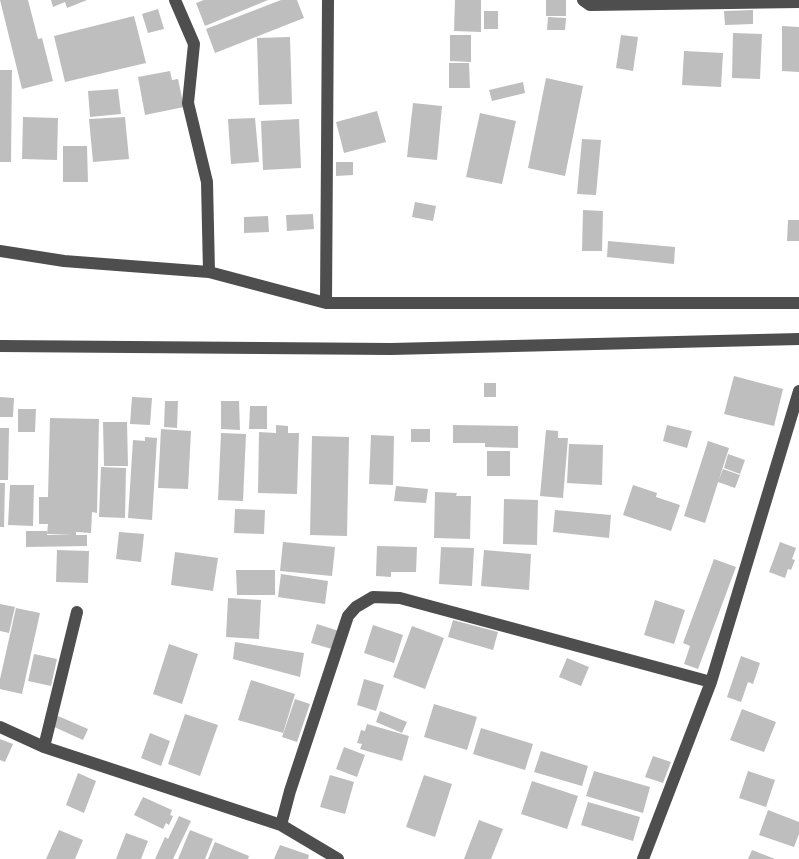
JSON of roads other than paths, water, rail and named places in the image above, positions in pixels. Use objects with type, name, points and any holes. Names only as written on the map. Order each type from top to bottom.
[{"type":"street","points":[[174,0],[194,44],[188,103],[207,182],[209,272]]},
{"type":"street","points":[[326,302],[328,0]]},
{"type":"street","points":[[583,0],[590,5],[799,2]]},
{"type":"street","points":[[0,251],[64,261],[209,272],[326,302],[799,303]]},
{"type":"street","points":[[0,346],[391,349],[799,339]]},
{"type":"street","points":[[643,859],[711,682],[799,391]]},
{"type":"street","points":[[281,825],[290,791],[348,616],[356,607],[373,598],[400,598],[711,682]]},
{"type":"street","points":[[44,747],[77,612]]},
{"type":"street","points":[[0,728],[44,747],[281,825],[338,859]]}]
